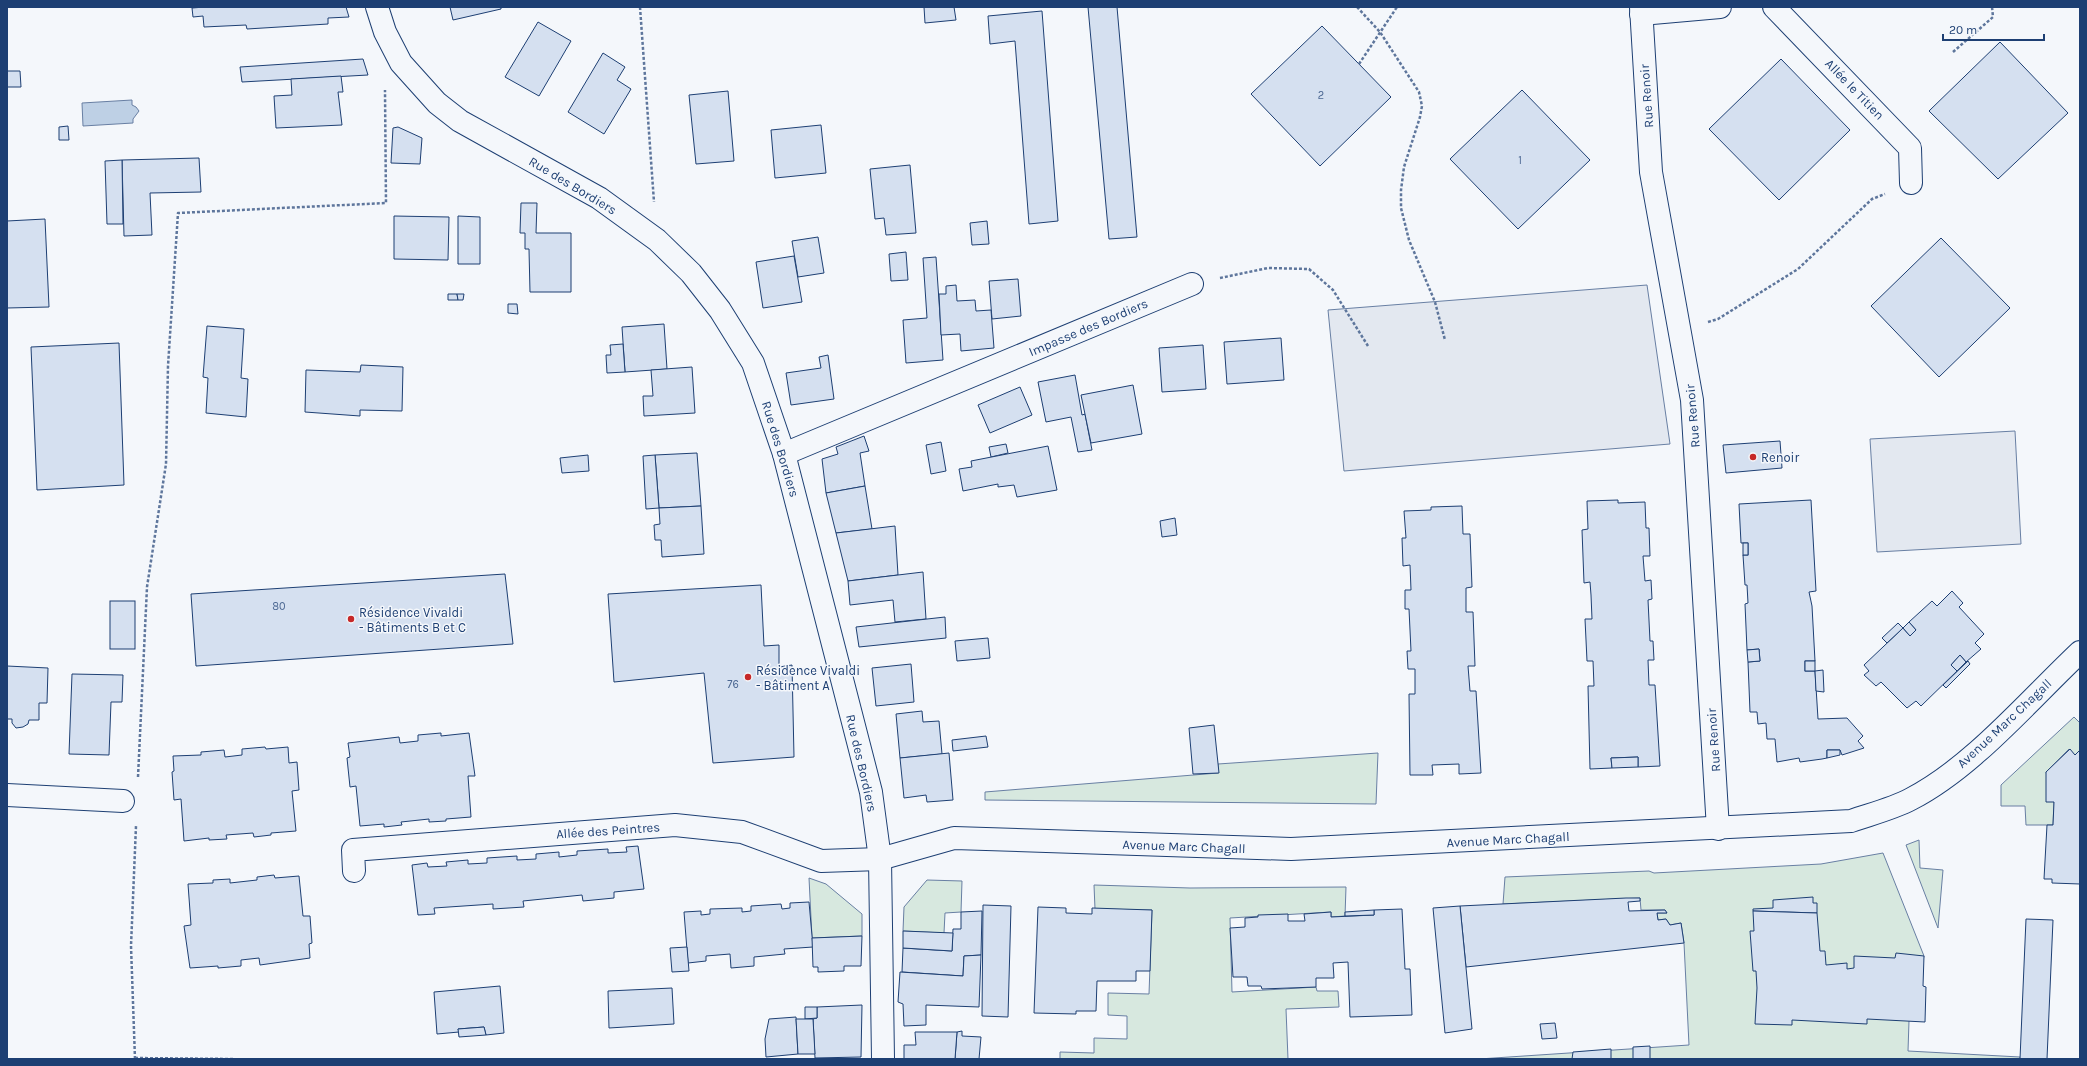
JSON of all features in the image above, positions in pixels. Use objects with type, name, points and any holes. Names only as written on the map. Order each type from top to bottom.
[{"type":"street","name":"Rue des Bordiers","points":[[377,7],[385,32],[401,63],[437,103],[460,121],[599,198],[657,240],[691,273],[720,310],[753,362],[784,454],[871,792],[880,858],[883,1059]]},
{"type":"street","points":[[1641,11],[1720,7]]},
{"type":"street","name":"Allée le Titien","points":[[1774,7],[1910,148],[1911,183]]},
{"type":"street","name":"Rue Renoir","points":[[1641,11],[1651,172],[1681,332],[1692,407],[1718,828]]},
{"type":"street","name":"Impasse des Bordiers","points":[[784,454],[1192,284]]},
{"type":"street","name":"Avenue Marc Chagall","points":[[880,858],[954,838],[1291,850],[1851,820],[1911,799],[1943,778],[1981,748],[2080,652]]},
{"type":"street","points":[[7,795],[123,801]]},
{"type":"street","name":"Allée des Peintres","points":[[354,871],[353,850],[675,825],[742,832],[821,861],[880,858]]},
{"type":"path","points":[[640,7],[657,240]]},
{"type":"path","points":[[1357,7],[1380,32],[1419,92],[1420,116],[1404,167],[1401,190],[1401,208],[1409,240],[1434,302],[1445,340]]},
{"type":"path","points":[[1359,64],[1397,7]]},
{"type":"path","points":[[1953,52],[1993,18],[1992,7]]},
{"type":"path","points":[[138,778],[147,587],[166,464],[168,366],[178,213],[386,203],[385,86]]},
{"type":"path","points":[[1681,332],[1718,319],[1798,269],[1872,199],[1911,183]]},
{"type":"path","points":[[1192,284],[1268,268],[1309,269],[1334,290],[1368,346]]},
{"type":"path","points":[[136,824],[131,946],[135,1058],[235,1059]]},
{"type":"shaded area","points":[[1647,285],[1670,444],[1344,471],[1328,310]]},
{"type":"shaded area","points":[[2015,431],[2021,544],[1877,552],[1870,439]]},
{"type":"shaded area","points":[[2074,717],[2080,723],[2080,750],[2075,755],[2069,749],[2046,772],[2054,802],[2053,825],[2026,825],[2025,806],[2001,806],[2001,785]]},
{"type":"shaded area","points":[[1378,753],[1376,804],[985,800],[985,792],[1218,773],[1218,764]]},
{"type":"shaded area","points":[[1919,840],[1920,868],[1943,870],[1938,928],[1906,845]]},
{"type":"shaded area","points":[[1883,853],[1924,956],[1909,1021],[1908,1051],[2020,1057],[2020,1059],[1479,1059],[1689,1045],[1684,943],[1681,923],[1670,925],[1666,919],[1658,920],[1657,913],[1667,913],[1665,910],[1641,910],[1640,898],[1503,904],[1505,877],[1649,871],[1654,873],[1821,864]]},
{"type":"shaded area","points":[[809,878],[826,884],[862,914],[862,936],[812,938]]},
{"type":"shaded area","points":[[927,880],[962,881],[961,912],[945,913],[944,933],[903,931],[904,907]]},
{"type":"shaded area","points":[[1094,885],[1190,888],[1346,887],[1345,916],[1331,917],[1331,912],[1230,918],[1232,992],[1316,987],[1317,991],[1338,991],[1339,1007],[1286,1009],[1288,1059],[1060,1059],[1060,1052],[1094,1053],[1094,1038],[1127,1039],[1127,1016],[1108,1015],[1108,993],[1149,994],[1152,910],[1095,909]]},
{"type":"water","points":[[132,100],[132,105],[139,111],[133,119],[133,123],[83,126],[82,103]]},
{"type":"building","points":[[346,7],[349,17],[328,18],[328,24],[247,29],[246,25],[204,27],[203,16],[193,17],[192,8]]},
{"type":"building","points":[[450,7],[501,7],[501,9],[453,20]]},
{"type":"building","points":[[924,7],[954,7],[956,20],[925,23]]},
{"type":"building","points":[[1088,7],[1117,7],[1137,237],[1109,239]]},
{"type":"building","points":[[1042,11],[1058,221],[1029,224],[1015,41],[990,44],[988,16]]},
{"type":"building","points":[[538,22],[571,41],[539,96],[505,77]]},
{"type":"building","points":[[1322,26],[1391,97],[1320,166],[1251,94]]},
{"type":"building","points":[[2000,42],[2068,113],[1998,179],[1929,111]]},
{"type":"building","points":[[603,53],[625,67],[617,80],[631,89],[604,134],[568,112]]},
{"type":"building","points":[[363,59],[368,75],[242,82],[240,67]]},
{"type":"building","points":[[1781,59],[1850,130],[1779,200],[1709,129]]},
{"type":"building","points":[[7,71],[20,71],[21,87],[7,87]]},
{"type":"building","points":[[341,76],[343,92],[338,92],[342,125],[276,128],[274,96],[292,95],[291,79]]},
{"type":"building","points":[[1522,90],[1590,160],[1518,229],[1450,159]]},
{"type":"building","points":[[728,91],[734,161],[696,164],[689,95]]},
{"type":"building","points":[[821,125],[826,173],[775,178],[771,130]]},
{"type":"building","points":[[68,126],[69,140],[59,140],[59,127]]},
{"type":"building","points":[[398,127],[422,138],[420,164],[391,163],[393,128]]},
{"type":"building","points":[[199,158],[201,192],[150,193],[152,235],[124,236],[122,160]]},
{"type":"building","points":[[122,160],[123,224],[107,224],[105,161]]},
{"type":"building","points":[[910,165],[916,233],[886,235],[884,218],[875,219],[870,169]]},
{"type":"building","points":[[521,203],[537,203],[536,233],[571,233],[571,292],[530,292],[529,249],[525,249],[525,233],[520,233]]},
{"type":"building","points":[[394,216],[449,217],[448,260],[394,259]]},
{"type":"building","points":[[458,216],[480,217],[480,264],[458,264]]},
{"type":"building","points":[[45,219],[49,307],[7,308],[7,221]]},
{"type":"building","points":[[987,221],[989,244],[972,245],[970,223]]},
{"type":"building","points":[[818,237],[824,273],[798,277],[792,241]]},
{"type":"building","points":[[1941,238],[2010,308],[1939,377],[1871,306]]},
{"type":"building","points":[[906,252],[908,280],[891,281],[889,254]]},
{"type":"building","points":[[794,256],[802,302],[763,308],[756,262]]},
{"type":"building","points":[[936,257],[943,360],[906,363],[903,320],[927,318],[923,258]]},
{"type":"building","points":[[1018,279],[1021,316],[992,319],[989,281]]},
{"type":"building","points":[[956,285],[957,301],[975,300],[976,311],[991,310],[994,348],[961,351],[960,334],[941,335],[939,294],[946,294],[946,286]]},
{"type":"building","points":[[448,294],[457,294],[458,300],[448,300]]},
{"type":"building","points":[[457,294],[464,294],[463,300],[458,300]]},
{"type":"building","points":[[508,304],[517,304],[518,314],[508,313]]},
{"type":"building","points":[[664,324],[667,369],[625,372],[622,327]]},
{"type":"building","points":[[207,326],[244,329],[241,378],[248,379],[246,417],[206,413],[208,378],[203,377]]},
{"type":"building","points":[[1281,338],[1284,380],[1227,384],[1224,342]]},
{"type":"building","points":[[119,343],[124,485],[37,490],[31,347]]},
{"type":"building","points":[[623,344],[625,372],[607,373],[606,355],[611,355],[610,345]]},
{"type":"building","points":[[1203,345],[1206,389],[1162,392],[1159,348]]},
{"type":"building","points":[[828,355],[834,399],[791,405],[786,373],[821,368],[819,357]]},
{"type":"building","points":[[361,365],[403,367],[402,411],[360,410],[360,416],[305,412],[306,370],[360,372]]},
{"type":"building","points":[[692,367],[695,413],[644,416],[643,396],[653,396],[651,370]]},
{"type":"building","points":[[1075,375],[1082,415],[1085,414],[1092,450],[1078,452],[1071,417],[1046,422],[1038,382]]},
{"type":"building","points":[[1133,385],[1142,434],[1091,443],[1081,395]]},
{"type":"building","points":[[1020,387],[1032,415],[990,433],[978,405]]},
{"type":"building","points":[[864,436],[869,451],[860,453],[865,486],[826,493],[822,459],[838,454],[836,447]]},
{"type":"building","name":"Renoir","points":[[1780,441],[1782,468],[1726,473],[1723,445]]},
{"type":"building","points":[[941,442],[946,471],[931,474],[926,445]]},
{"type":"building","points":[[1006,444],[1008,453],[991,457],[989,447]]},
{"type":"building","points":[[1048,446],[1057,490],[1017,497],[1014,485],[998,487],[998,484],[963,491],[959,469],[972,467],[971,461]]},
{"type":"building","points":[[697,453],[701,506],[659,508],[655,455]]},
{"type":"building","points":[[588,455],[589,471],[562,473],[560,458]]},
{"type":"building","points":[[655,455],[659,508],[646,509],[643,456]]},
{"type":"building","points":[[865,486],[872,529],[836,533],[826,493]]},
{"type":"building","points":[[1618,500],[1618,503],[1645,502],[1646,528],[1649,528],[1650,556],[1643,556],[1645,581],[1651,580],[1652,599],[1648,600],[1650,641],[1653,641],[1654,660],[1648,660],[1649,685],[1655,685],[1660,766],[1638,767],[1638,757],[1611,758],[1612,768],[1590,769],[1588,686],[1594,686],[1593,661],[1587,661],[1585,619],[1592,619],[1590,582],[1584,583],[1582,530],[1588,529],[1587,501]]},
{"type":"building","points":[[1811,500],[1816,591],[1809,592],[1812,606],[1815,661],[1805,661],[1805,671],[1815,671],[1818,719],[1847,718],[1863,736],[1858,741],[1864,748],[1842,755],[1840,750],[1827,750],[1827,758],[1822,759],[1800,762],[1799,758],[1777,762],[1775,739],[1767,739],[1766,723],[1758,724],[1757,712],[1750,712],[1748,662],[1760,661],[1759,649],[1747,650],[1745,604],[1748,603],[1743,555],[1748,555],[1748,543],[1741,543],[1739,504]]},
{"type":"building","points":[[701,506],[704,554],[662,557],[661,540],[655,540],[654,525],[660,524],[659,508]]},
{"type":"building","points":[[1462,506],[1463,534],[1470,534],[1472,587],[1466,588],[1466,612],[1473,612],[1475,666],[1468,666],[1470,691],[1476,691],[1481,773],[1459,774],[1459,764],[1432,765],[1433,775],[1410,775],[1409,694],[1415,694],[1415,669],[1408,669],[1407,651],[1411,651],[1409,609],[1405,609],[1405,590],[1411,590],[1410,565],[1403,566],[1402,538],[1406,538],[1404,511],[1431,510],[1431,507]]},
{"type":"building","points":[[1175,518],[1177,535],[1162,537],[1160,521]]},
{"type":"building","points":[[895,526],[898,575],[848,581],[836,533]]},
{"type":"building","points":[[1743,543],[1748,543],[1748,555],[1743,555]]},
{"type":"building","points":[[923,572],[926,619],[895,622],[893,600],[850,605],[848,581]]},
{"type":"building","name":"Résidence Vivaldi - Bâtiments B et C","points":[[505,574],[513,644],[196,666],[191,594]]},
{"type":"building","name":"Résidence Vivaldi - Bâtiment A","points":[[761,585],[764,646],[779,645],[779,667],[792,665],[794,757],[713,763],[704,673],[614,682],[608,594]]},
{"type":"building","points":[[1952,591],[1963,603],[1959,607],[1984,634],[1975,643],[1981,649],[1966,662],[1960,655],[1951,665],[1957,671],[1921,706],[1916,701],[1907,708],[1881,682],[1876,686],[1864,675],[1869,671],[1864,665],[1903,628],[1910,636],[1916,630],[1909,622],[1932,601],[1937,606]]},
{"type":"building","points":[[110,601],[135,601],[135,649],[110,649]]},
{"type":"building","points":[[945,617],[946,638],[859,647],[856,627]]},
{"type":"building","points":[[1909,622],[1916,630],[1910,636],[1903,628]]},
{"type":"building","points":[[1898,623],[1903,628],[1887,643],[1882,638]]},
{"type":"building","points":[[988,638],[990,658],[957,661],[955,641]]},
{"type":"building","points":[[1759,649],[1760,661],[1748,662],[1747,650]]},
{"type":"building","points":[[1960,655],[1966,662],[1957,671],[1951,665]]},
{"type":"building","points":[[1805,661],[1815,661],[1815,671],[1805,671]]},
{"type":"building","points":[[1968,661],[1970,664],[1946,688],[1943,685]]},
{"type":"building","points":[[911,664],[914,702],[876,706],[872,668]]},
{"type":"building","points":[[7,666],[48,668],[47,703],[39,703],[39,720],[29,720],[28,724],[23,727],[16,728],[12,723],[12,719],[7,719]]},
{"type":"building","points":[[1823,670],[1824,692],[1816,691],[1815,671]]},
{"type":"building","points":[[72,674],[123,675],[122,702],[111,702],[109,755],[69,754]]},
{"type":"building","points":[[922,711],[923,722],[939,721],[942,754],[900,758],[896,714]]},
{"type":"building","points":[[1214,725],[1219,773],[1193,774],[1189,728]]},
{"type":"building","points":[[441,733],[441,736],[469,733],[475,776],[468,776],[471,817],[446,819],[446,821],[429,822],[429,819],[401,822],[402,825],[384,827],[384,824],[360,826],[356,786],[350,787],[347,758],[350,757],[348,743],[399,737],[400,743],[418,741],[418,735]]},
{"type":"building","points":[[986,736],[988,747],[953,751],[952,740]]},
{"type":"building","points":[[265,747],[266,749],[288,747],[289,763],[297,762],[299,790],[292,791],[296,831],[271,833],[271,835],[254,837],[253,833],[226,835],[227,839],[209,840],[209,838],[184,841],[181,799],[174,800],[172,772],[174,771],[173,756],[201,755],[201,752],[224,750],[225,757],[242,755],[242,749]]},
{"type":"building","points":[[2070,749],[2075,755],[2080,750],[2080,884],[2052,883],[2052,879],[2044,879],[2047,825],[2053,825],[2054,802],[2046,802],[2046,772]]},
{"type":"building","points":[[1827,750],[1840,750],[1840,755],[1827,758]]},
{"type":"building","points":[[949,753],[953,800],[927,802],[926,795],[904,798],[900,758]]},
{"type":"building","points":[[1638,757],[1638,767],[1612,768],[1611,758]]},
{"type":"building","points":[[638,846],[644,889],[614,892],[614,898],[583,901],[582,895],[523,901],[524,907],[493,909],[493,904],[434,908],[435,914],[418,915],[412,865],[427,863],[428,867],[447,866],[446,862],[468,860],[468,864],[487,863],[487,858],[517,856],[517,860],[536,859],[536,854],[559,852],[559,857],[577,855],[577,851],[608,849],[608,853],[627,852],[626,847]]},
{"type":"building","points":[[274,875],[275,878],[299,876],[303,916],[310,916],[312,943],[309,944],[310,958],[260,965],[259,958],[241,960],[241,966],[190,968],[184,926],[191,925],[188,884],[213,883],[213,880],[230,879],[230,883],[257,880],[257,877]]},
{"type":"building","points":[[1813,897],[1813,903],[1817,903],[1817,913],[1753,911],[1753,909],[1773,908],[1773,900]]},
{"type":"building","points":[[1640,898],[1640,901],[1628,902],[1629,911],[1665,910],[1667,913],[1657,913],[1658,920],[1666,919],[1670,925],[1681,923],[1684,943],[1466,967],[1460,906]]},
{"type":"building","points":[[809,902],[813,947],[784,949],[785,954],[754,957],[754,966],[731,968],[730,954],[706,956],[706,961],[688,963],[684,912],[701,911],[701,915],[710,914],[710,909],[742,908],[742,912],[751,911],[751,906],[781,904],[782,909],[790,908],[790,903]]},
{"type":"building","points":[[983,905],[1011,906],[1008,1017],[982,1016]]},
{"type":"building","points":[[1460,906],[1472,1029],[1445,1033],[1433,908]]},
{"type":"building","points":[[1038,907],[1066,908],[1066,913],[1092,914],[1092,908],[1152,910],[1150,971],[1136,971],[1136,981],[1097,981],[1096,1011],[1076,1011],[1076,1014],[1034,1013]]},
{"type":"building","points":[[1402,909],[1405,969],[1410,969],[1412,1015],[1350,1017],[1348,962],[1333,963],[1334,978],[1316,978],[1316,987],[1262,989],[1261,986],[1248,986],[1247,977],[1233,977],[1230,928],[1245,927],[1245,918],[1258,917],[1258,915],[1288,914],[1288,921],[1305,921],[1304,914],[1331,912],[1331,917],[1374,915],[1374,910]]},
{"type":"building","points":[[1374,910],[1374,915],[1345,916],[1345,912]]},
{"type":"building","points":[[982,911],[981,955],[964,956],[963,976],[902,972],[903,948],[952,951],[953,929],[961,929],[961,912]]},
{"type":"building","points":[[1753,911],[1817,913],[1820,951],[1825,951],[1826,965],[1847,963],[1847,969],[1854,968],[1854,956],[1895,958],[1896,953],[1924,956],[1923,986],[1926,987],[1925,1022],[1867,1019],[1867,1024],[1792,1020],[1792,1025],[1755,1024],[1757,988],[1756,971],[1753,971],[1750,931],[1754,931]]},
{"type":"building","points":[[2026,919],[2053,920],[2047,1059],[2020,1059]]},
{"type":"building","points":[[903,931],[953,933],[952,951],[903,948]]},
{"type":"building","points":[[862,936],[861,966],[844,966],[844,971],[818,972],[818,967],[813,967],[812,938]]},
{"type":"building","points":[[687,947],[689,971],[672,972],[670,948]]},
{"type":"building","points":[[981,955],[979,1007],[926,1005],[926,1025],[904,1026],[903,1004],[898,1002],[900,972],[963,976],[964,956]]},
{"type":"building","points":[[500,986],[504,1033],[486,1035],[484,1027],[458,1029],[459,1032],[437,1034],[434,992]]},
{"type":"building","points":[[672,988],[674,1024],[609,1028],[608,991]]},
{"type":"building","points":[[862,1005],[861,1057],[815,1058],[813,1019],[817,1018],[817,1007]]},
{"type":"building","points":[[805,1007],[817,1007],[817,1018],[805,1019]]},
{"type":"building","points":[[796,1017],[798,1054],[766,1057],[765,1039],[769,1019]]},
{"type":"building","points":[[796,1019],[813,1019],[815,1054],[798,1054]]},
{"type":"building","points":[[1555,1023],[1557,1038],[1542,1039],[1540,1024]]},
{"type":"building","points":[[484,1027],[486,1035],[459,1037],[458,1029]]},
{"type":"building","points":[[962,1031],[962,1036],[981,1037],[979,1059],[955,1059],[957,1032]]},
{"type":"building","points":[[915,1032],[957,1032],[955,1059],[904,1059],[904,1045],[916,1045]]},
{"type":"building","points":[[1650,1046],[1650,1059],[1633,1059],[1633,1047]]},
{"type":"building","points":[[1611,1049],[1611,1059],[1572,1059],[1573,1052]]},
{"type":"place","name":"Renoir","points":[[1753,457]]},
{"type":"place","name":"Résidence Vivaldi - Bâtiments B et C","points":[[351,619]]},
{"type":"place","name":"Résidence Vivaldi - Bâtiment A","points":[[748,677]]}]
